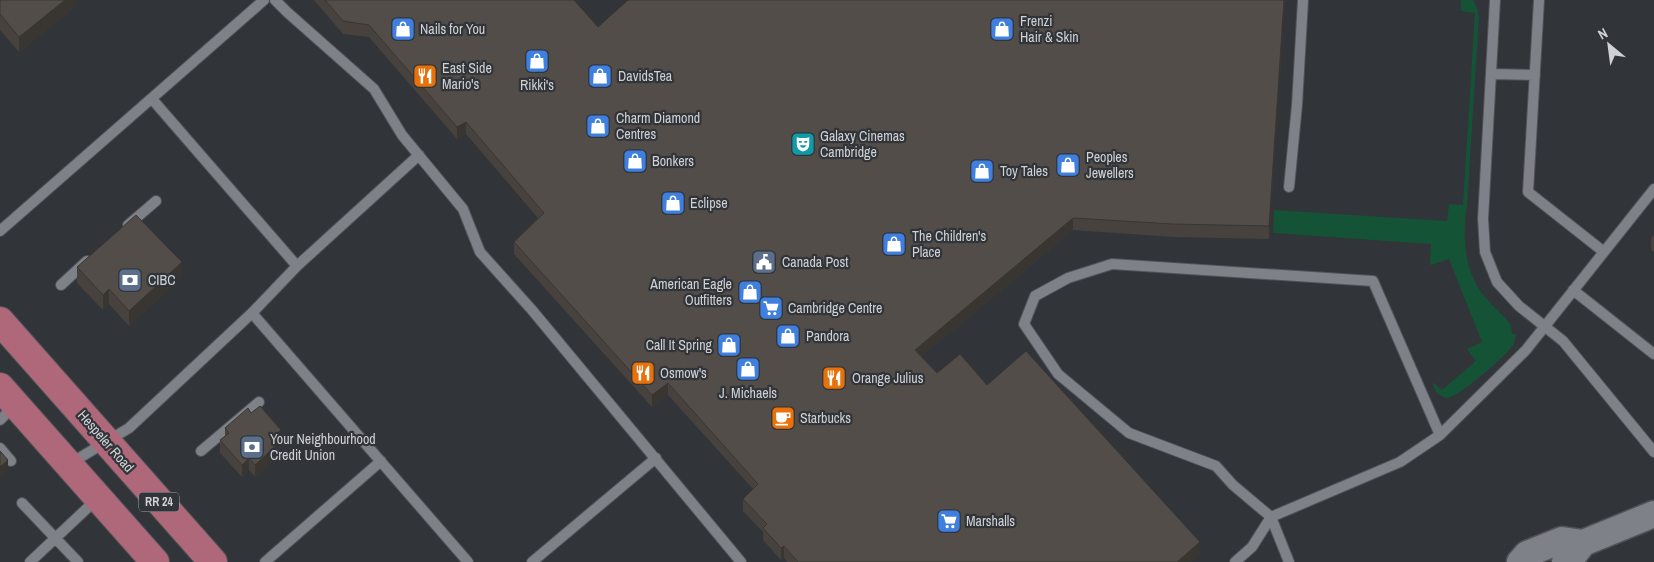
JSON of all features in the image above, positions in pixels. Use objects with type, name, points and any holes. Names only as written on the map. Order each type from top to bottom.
[{"type":"main road","name":"Hespeler Road","points":[[0,321],[212,562]]},
{"type":"main road","points":[[5,404],[68,464],[155,562]]},
{"type":"street","points":[[1565,562],[1654,514]]},
{"type":"street","points":[[1520,562],[1527,554],[1562,540],[1583,552]]},
{"type":"lane","points":[[0,231],[264,0]]},
{"type":"lane","points":[[275,0],[374,89],[402,135],[463,209],[480,252],[532,310],[741,562]]},
{"type":"lane","points":[[1289,187],[1297,104],[1303,0]]},
{"type":"lane","points":[[1495,0],[1482,219],[1485,252],[1497,282],[1519,306],[1563,341],[1654,452]]},
{"type":"lane","points":[[1539,0],[1528,192],[1604,252]]},
{"type":"lane","points":[[1491,74],[1535,75]]},
{"type":"lane","points":[[152,99],[297,266]]},
{"type":"lane","points":[[68,464],[129,428],[252,314],[297,266],[419,155]]},
{"type":"lane","points":[[1235,562],[1252,547],[1271,517],[1400,462],[1440,435],[1526,350],[1654,188]]},
{"type":"lane","points":[[119,233],[156,201]]},
{"type":"lane","points":[[61,284],[98,252]]},
{"type":"lane","points":[[1289,562],[1271,517],[1233,485],[1216,466],[1129,433],[1058,374],[1024,324],[1035,296],[1068,278],[1112,264],[1373,281],[1440,435]]},
{"type":"lane","points":[[1573,290],[1654,354]]},
{"type":"lane","points":[[252,314],[468,562]]},
{"type":"lane","points":[[202,451],[259,402]]},
{"type":"lane","points":[[0,448],[11,461]]},
{"type":"lane","points":[[532,562],[656,458]]},
{"type":"lane","points":[[265,562],[380,461]]},
{"type":"lane","points":[[30,562],[98,497]]},
{"type":"lane","points":[[22,502],[78,562]]},
{"type":"green space","points":[[1461,0],[1473,0],[1479,17],[1465,217],[1466,253],[1478,287],[1487,300],[1510,323],[1512,334],[1516,334],[1513,345],[1502,358],[1463,390],[1448,398],[1438,394],[1433,383],[1442,390],[1476,361],[1467,349],[1482,342],[1449,259],[1431,265],[1431,244],[1273,233],[1274,210],[1447,221],[1449,204],[1463,205],[1475,13],[1461,11]]},
{"type":"building","points":[[0,0],[65,0],[19,37],[0,14]]},
{"type":"building","name":"Cambridge Centre","points":[[325,0],[574,0],[598,27],[628,0],[1284,0],[1269,226],[1173,224],[1073,218],[915,350],[937,373],[960,354],[987,385],[1026,351],[1200,542],[1177,562],[798,562],[784,546],[781,548],[763,528],[767,524],[743,499],[758,484],[668,383],[652,395],[514,242],[544,213],[466,122],[457,127],[369,25],[343,21]]},
{"type":"building","name":"CIBC","points":[[136,215],[182,262],[129,311],[109,289],[103,295],[77,267]]},
{"type":"building","name":"Your Neighbourhood Credit Union","points":[[260,406],[281,430],[274,436],[280,442],[255,465],[249,458],[242,465],[220,440],[229,433],[225,428],[248,408],[251,413]]},
{"type":"building","points":[[0,451],[8,460],[0,467]]},
{"type":"place","name":"Nails for You","points":[[403,29]]},
{"type":"place","name":"Frenzi Hair & Skin","points":[[1002,29]]},
{"type":"place","name":"Rikki's","points":[[537,61]]},
{"type":"place","name":"East Side Mario's","points":[[425,76]]},
{"type":"place","name":"DavidsTea","points":[[600,76]]},
{"type":"place","name":"Charm Diamond Centres","points":[[598,126]]},
{"type":"place","name":"Galaxy Cinemas Cambridge","points":[[803,144]]},
{"type":"place","name":"Bonkers","points":[[635,161]]},
{"type":"place","name":"Peoples Jewellers","points":[[1068,165]]},
{"type":"place","name":"Toy Tales","points":[[982,171]]},
{"type":"place","name":"Eclipse","points":[[673,203]]},
{"type":"place","name":"The Children's Place","points":[[894,244]]},
{"type":"place","name":"Canada Post","points":[[764,262]]},
{"type":"place","name":"CIBC","points":[[130,280]]},
{"type":"place","name":"American Eagle Outfitters","points":[[750,292]]},
{"type":"place","name":"Cambridge Centre","points":[[771,308]]},
{"type":"place","name":"Pandora","points":[[788,336]]},
{"type":"place","name":"Call It Spring","points":[[729,345]]},
{"type":"place","name":"J. Michaels","points":[[748,369]]},
{"type":"place","name":"Osmow's","points":[[643,373]]},
{"type":"place","name":"Orange Julius","points":[[834,378]]},
{"type":"place","name":"Starbucks","points":[[783,418]]},
{"type":"place","name":"Your Neighbourhood Credit Union","points":[[252,447]]},
{"type":"place","name":"Marshalls","points":[[949,521]]}]
